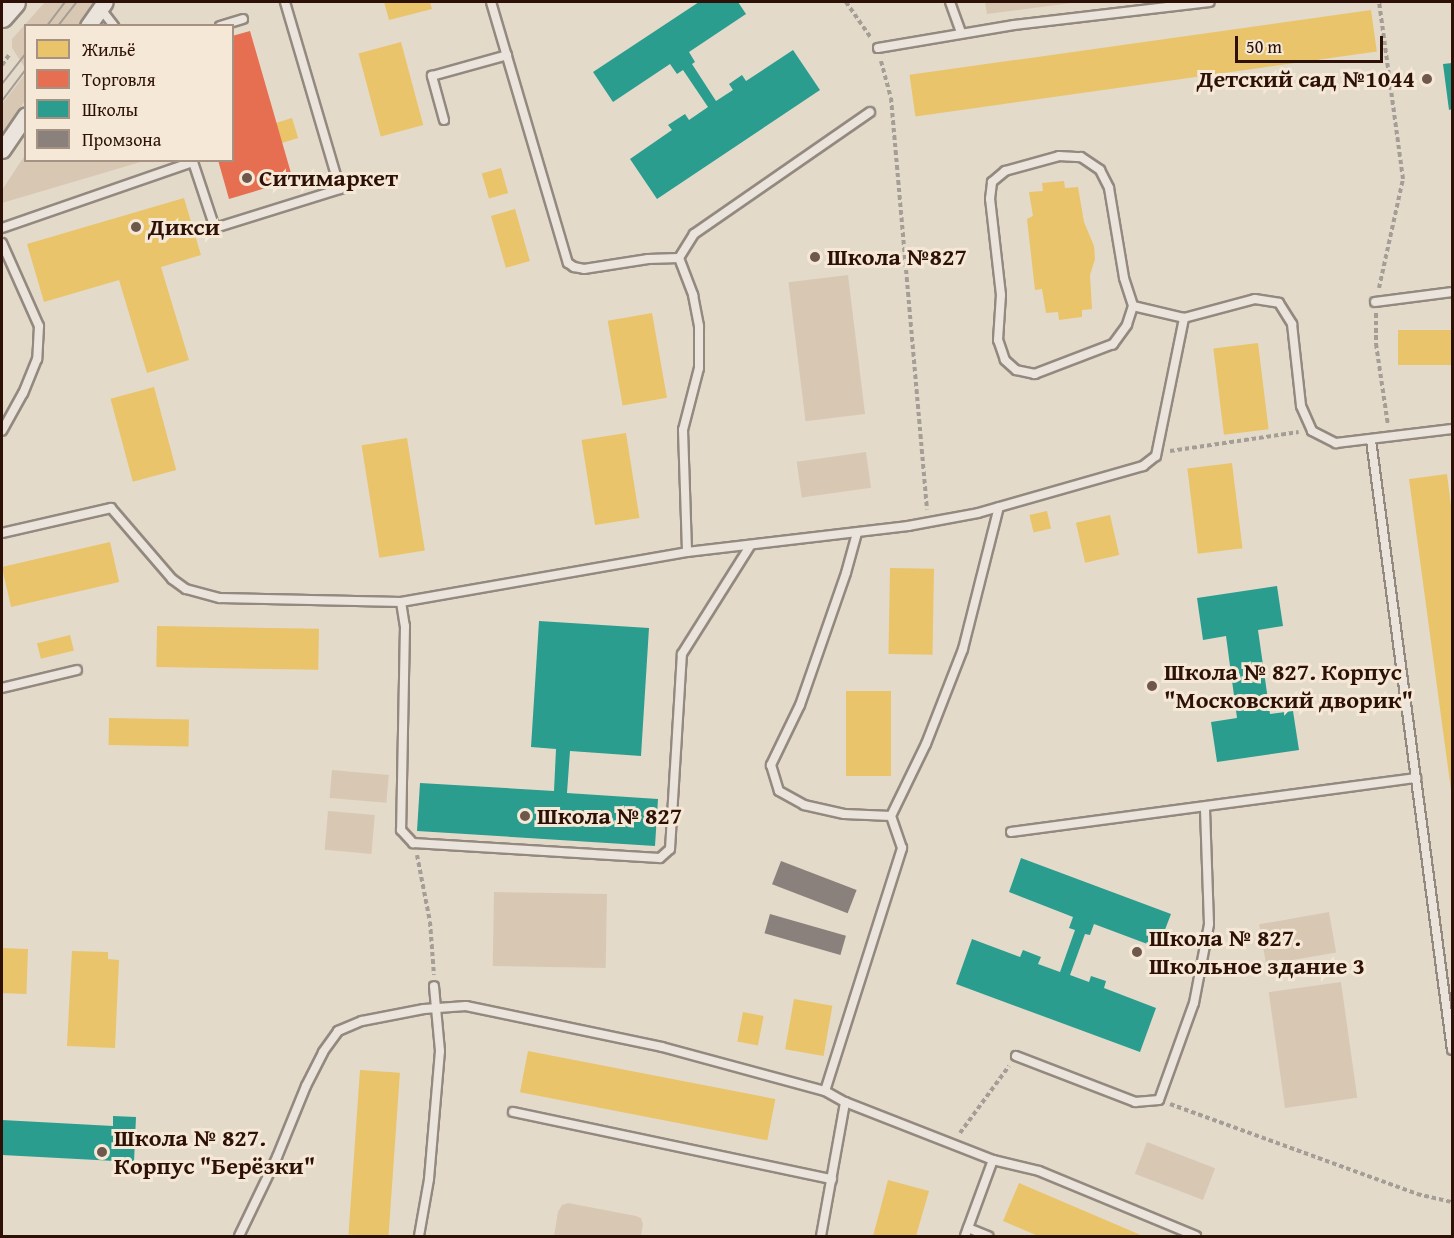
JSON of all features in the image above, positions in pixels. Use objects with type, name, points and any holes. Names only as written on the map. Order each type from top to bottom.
[{"type":"main road","points":[[2,16],[14,2]]},
{"type":"street","points":[[89,24],[102,5]]},
{"type":"street","points":[[2,150],[24,118]]},
{"type":"lane","points":[[192,162],[215,228],[340,189],[285,2]]},
{"type":"lane","points":[[491,2],[568,262],[574,267],[584,269],[648,259],[679,258]]},
{"type":"lane","points":[[950,2],[961,33]]},
{"type":"lane","points":[[878,48],[961,33],[1210,2]]},
{"type":"lane","points":[[102,5],[113,24]]},
{"type":"lane","points":[[227,24],[243,19]]},
{"type":"lane","points":[[444,120],[432,76],[507,55]]},
{"type":"lane","points":[[679,258],[694,234],[870,112]]},
{"type":"lane","points":[[1059,156],[1081,157],[1100,170],[1109,188],[1124,278],[1133,306],[1127,325],[1113,344],[1035,374],[1017,370],[1005,360],[998,340],[1001,295],[990,199],[992,182],[1005,171],[1059,156]]},
{"type":"lane","points":[[2,228],[189,162]]},
{"type":"lane","points":[[2,243],[39,326],[37,359],[23,393],[2,431]]},
{"type":"lane","points":[[679,258],[693,295],[699,326],[699,368],[683,430],[687,552]]},
{"type":"lane","points":[[1376,302],[1452,292]]},
{"type":"lane","points":[[1133,306],[1184,318],[1255,299],[1279,303],[1292,324],[1301,406],[1312,431],[1336,443],[1452,429]]},
{"type":"lane","points":[[2,534],[111,508],[172,579],[186,589],[220,598],[401,602],[687,552],[857,533],[928,522],[999,507],[1143,466],[1156,456],[1184,318]]},
{"type":"lane","points":[[1371,440],[1452,1050]]},
{"type":"lane","points":[[825,1090],[902,848],[891,816],[926,744],[963,649],[999,507]]},
{"type":"lane","points":[[857,533],[846,573],[800,705],[771,765],[779,791],[804,805],[844,814],[891,816]]},
{"type":"lane","points":[[401,602],[405,626],[401,830],[413,843],[660,858],[670,849],[682,654],[750,546]]},
{"type":"lane","points":[[2,688],[77,670]]},
{"type":"lane","points":[[1011,832],[1416,778]]},
{"type":"lane","points":[[1016,1056],[1135,1102],[1159,1100],[1194,1003],[1209,924],[1205,807]]},
{"type":"lane","points":[[419,1236],[429,1179],[440,1051],[434,986]]},
{"type":"lane","points":[[239,1236],[277,1157],[306,1086],[323,1052],[338,1031],[362,1021],[436,1008],[466,1006],[662,1047],[825,1090],[845,1101],[993,1160],[1039,1171],[1196,1236]]},
{"type":"lane","points":[[821,1236],[845,1101]]},
{"type":"lane","points":[[513,1112],[832,1179]]},
{"type":"lane","points":[[987,1236],[967,1232],[993,1160]]},
{"type":"path","points":[[846,2],[878,48],[891,98],[928,522]]},
{"type":"path","points":[[1379,2],[1402,179],[1376,302],[1376,344],[1390,438]]},
{"type":"path","points":[[2,65],[9,55]]},
{"type":"path","points":[[1156,456],[1177,449],[1312,431]]},
{"type":"path","points":[[413,843],[423,874],[434,986]]},
{"type":"path","points":[[953,1143],[1016,1056]]},
{"type":"path","points":[[1159,1100],[1417,1194],[1452,1202]]},
{"type":"shaded area","points":[[45,2],[98,2],[81,24],[25,24]]},
{"type":"shaded area","points":[[985,2],[1079,2],[987,14]]},
{"type":"shaded area","points":[[24,26],[24,66],[12,48],[12,39]]},
{"type":"shaded area","points":[[24,75],[24,102],[2,135],[2,104]]},
{"type":"shaded area","points":[[24,157],[24,162],[141,162],[2,203],[2,190]]},
{"type":"shaded area","points":[[848,275],[865,414],[806,421],[788,282]]},
{"type":"shaded area","points":[[866,452],[871,488],[802,497],[797,462]]},
{"type":"shaded area","points":[[332,770],[389,775],[386,803],[330,798]]},
{"type":"shaded area","points":[[328,811],[375,815],[371,854],[325,850]]},
{"type":"shaded area","points":[[494,892],[607,894],[606,968],[493,966]]},
{"type":"shaded area","points":[[1329,912],[1336,952],[1266,965],[1259,924]]},
{"type":"shaded area","points":[[1341,982],[1357,1098],[1285,1108],[1269,992]]},
{"type":"shaded area","points":[[1147,1142],[1215,1168],[1203,1200],[1135,1174]]},
{"type":"shaded area","points":[[568,1203],[641,1218],[643,1224],[641,1236],[554,1236],[558,1212],[562,1205]]},
{"type":"building: Жильё","points":[[384,2],[430,2],[432,9],[389,20]]},
{"type":"building: Жильё","points":[[1371,10],[1377,52],[915,116],[910,75]]},
{"type":"building: Жильё","points":[[401,42],[423,125],[381,136],[358,53]]},
{"type":"building: Жильё","points":[[292,118],[298,138],[282,143],[276,123]]},
{"type":"building: Жильё","points":[[501,168],[508,193],[489,199],[482,174]]},
{"type":"building: Жильё","points":[[1064,181],[1065,188],[1078,187],[1084,222],[1094,246],[1095,259],[1090,275],[1092,309],[1082,310],[1082,317],[1059,320],[1058,312],[1046,313],[1042,289],[1035,290],[1027,219],[1033,216],[1029,192],[1043,191],[1042,183]]},
{"type":"building: Жильё","points":[[184,198],[201,255],[161,267],[189,360],[147,373],[119,280],[44,302],[27,244]]},
{"type":"building: Жильё","points":[[515,209],[530,261],[506,268],[491,216]]},
{"type":"building: Жильё","points":[[652,313],[667,398],[623,406],[608,321]]},
{"type":"building: Жильё","points":[[1398,330],[1452,330],[1452,365],[1398,365]]},
{"type":"building: Жильё","points":[[1258,343],[1269,429],[1224,435],[1213,348]]},
{"type":"building: Жильё","points":[[154,387],[176,470],[133,482],[111,399]]},
{"type":"building: Жильё","points":[[626,433],[639,518],[595,525],[582,440]]},
{"type":"building: Жильё","points":[[407,438],[425,551],[379,558],[362,445]]},
{"type":"building: Жильё","points":[[1232,463],[1242,548],[1198,554],[1187,468]]},
{"type":"building: Жильё","points":[[1447,474],[1452,514],[1451,790],[1409,479]]},
{"type":"building: Жильё","points":[[1047,511],[1051,529],[1034,533],[1029,515]]},
{"type":"building: Жильё","points":[[1110,515],[1119,555],[1085,563],[1076,523]]},
{"type":"building: Жильё","points":[[110,542],[119,582],[11,607],[2,567]]},
{"type":"building: Жильё","points":[[890,568],[934,569],[932,655],[888,654]]},
{"type":"building: Жильё","points":[[157,626],[319,629],[318,670],[156,667]]},
{"type":"building: Жильё","points":[[70,635],[74,651],[41,659],[37,643]]},
{"type":"building: Жильё","points":[[846,691],[891,691],[891,776],[846,776]]},
{"type":"building: Жильё","points":[[109,718],[189,719],[189,746],[109,745]]},
{"type":"building: Жильё","points":[[2,948],[28,949],[26,994],[2,993]]},
{"type":"building: Жильё","points":[[72,951],[108,952],[108,959],[119,960],[115,1048],[67,1046]]},
{"type":"building: Жильё","points":[[794,999],[832,1006],[824,1056],[785,1049]]},
{"type":"building: Жильё","points":[[743,1012],[764,1016],[758,1045],[737,1041]]},
{"type":"building: Жильё","points":[[528,1051],[775,1099],[767,1140],[520,1092]]},
{"type":"building: Жильё","points":[[360,1070],[400,1073],[388,1236],[348,1235]]},
{"type":"building: Жильё","points":[[888,1180],[929,1191],[916,1236],[873,1236]]},
{"type":"building: Жильё","points":[[1019,1183],[1143,1236],[1038,1236],[1003,1221]]},
{"type":"building: Торговля","points":[[250,31],[293,180],[229,199],[219,162],[234,162],[234,35]]},
{"type":"building: Школы","points":[[699,2],[738,2],[746,14],[689,52],[695,62],[692,64],[716,101],[733,90],[729,84],[742,75],[746,81],[793,50],[820,90],[657,199],[630,159],[672,130],[668,125],[685,114],[689,120],[708,107],[683,70],[677,74],[670,64],[613,102],[593,72]]},
{"type":"building: Школы","points":[[1452,63],[1452,109],[1449,110],[1443,64]]},
{"type":"building: Школы","points":[[1277,586],[1283,626],[1258,630],[1270,714],[1293,711],[1299,750],[1217,762],[1211,722],[1237,718],[1226,636],[1203,640],[1197,598]]},
{"type":"building: Школы","points":[[539,621],[649,628],[641,756],[570,751],[567,793],[658,799],[655,846],[417,831],[420,783],[554,791],[556,749],[531,747]]},
{"type":"building: Школы","points":[[1021,858],[1171,914],[1158,948],[1094,924],[1090,935],[1085,934],[1070,975],[1089,982],[1091,976],[1106,981],[1104,988],[1156,1008],[1140,1052],[956,984],[972,939],[1020,957],[1023,950],[1041,957],[1038,964],[1060,972],[1075,930],[1069,928],[1073,917],[1009,892]]},
{"type":"building: Школы","points":[[113,1116],[136,1117],[134,1162],[2,1155],[2,1120],[113,1126]]},
{"type":"building: Промзона","points":[[781,861],[857,890],[848,913],[772,884]]},
{"type":"building: Промзона","points":[[770,914],[846,936],[840,955],[764,933]]},
{"type":"tram line","points":[[48,24],[65,2]]},
{"type":"tram line","points":[[60,24],[77,2]]},
{"type":"tram line","points":[[2,84],[24,56]]},
{"type":"tram line","points":[[2,101],[24,72]]},
{"type":"place","name":"Детский сад №1044","points":[[1427,79]]},
{"type":"place","name":"Ситимаркет","points":[[247,178]]},
{"type":"place","name":"Дикси","points":[[136,227]]},
{"type":"place","name":"Школа №827","points":[[815,257]]},
{"type":"place","name":"Школа № 827. Корпус \"Московский дворик\"","points":[[1152,686]]},
{"type":"place","name":"Школа № 827","points":[[525,816]]},
{"type":"place","name":"Школа № 827. Школьное здание 3","points":[[1137,952]]},
{"type":"place","name":"Школа № 827. Корпус \"Берёзки\"","points":[[102,1152]]}]
